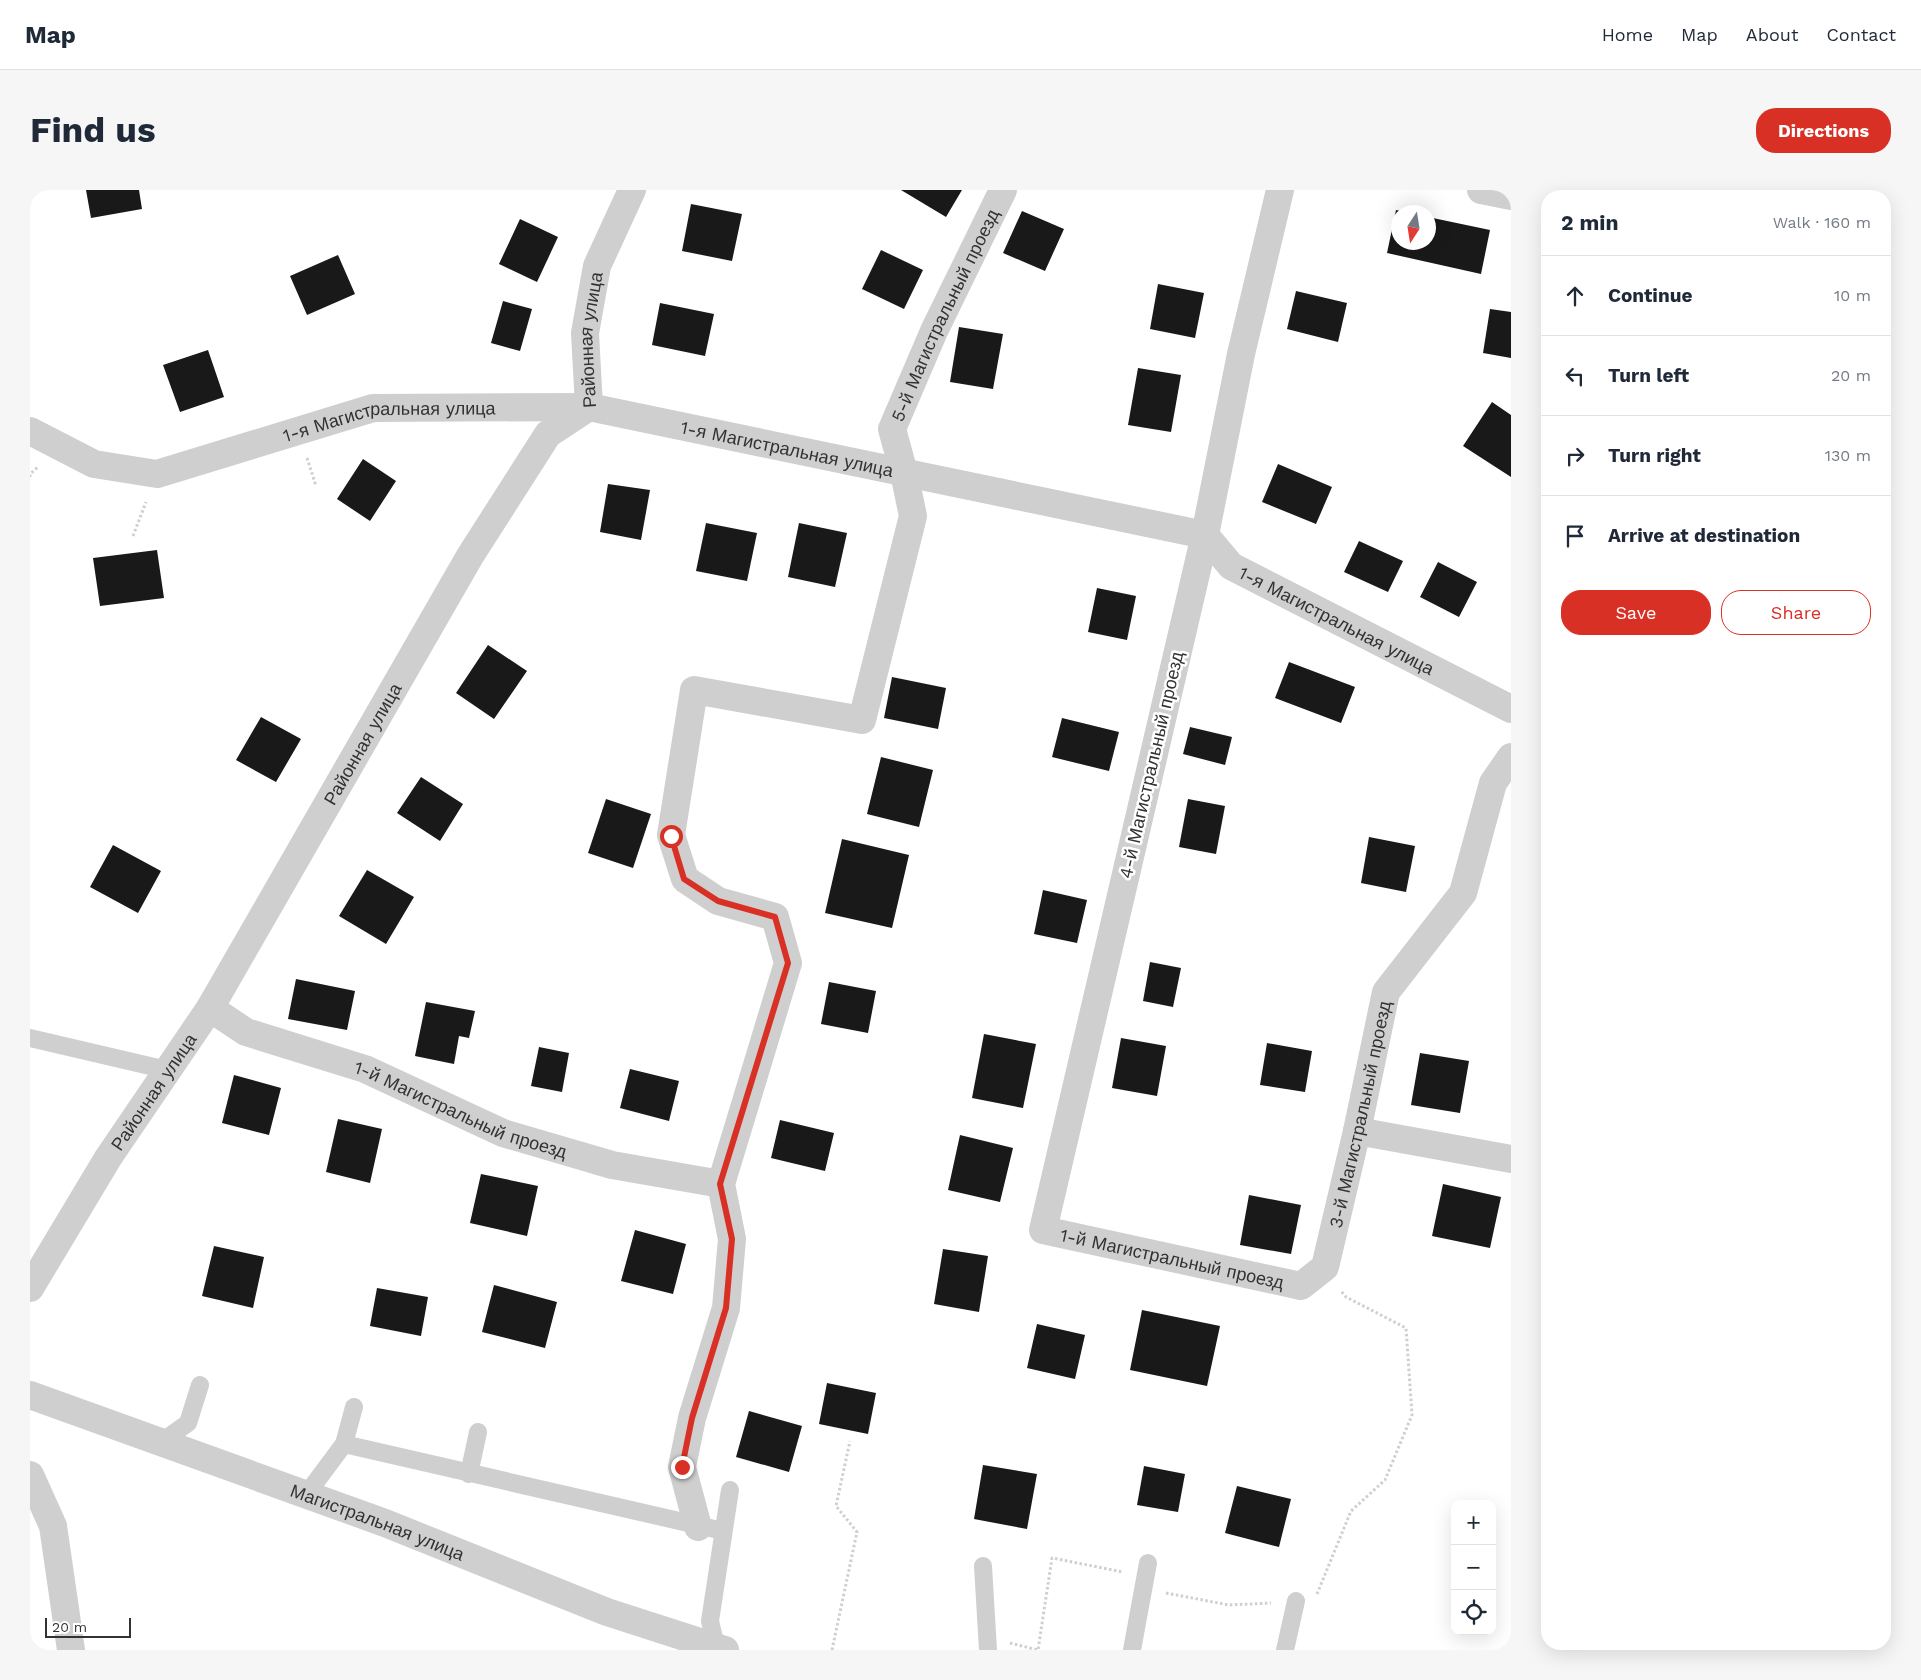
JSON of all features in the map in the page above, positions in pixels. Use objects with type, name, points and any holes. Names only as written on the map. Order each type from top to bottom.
[{"type":"street","name":"Районная улица","points":[[30,1288],[108,1158],[210,1008],[475,548],[548,434],[590,407],[585,333],[597,266],[632,190]]},
{"type":"street","name":"5-й Магистральный проезд","points":[[711,1529],[682,1467],[692,1418],[726,1308],[732,1239],[720,1184],[788,963],[775,917],[718,901],[684,879],[671,836],[694,690],[862,720],[913,516],[892,429],[934,331],[1003,190]]},
{"type":"street","name":"4-й Магистральный проезд","points":[[1043,1230],[1205,535],[1241,354],[1280,190]]},
{"type":"street","points":[[1481,190],[1511,196]]},
{"type":"street","name":"1-я Магистральная улица","points":[[30,431],[94,464],[157,474],[373,408],[590,407],[1205,535],[1231,566],[1511,708]]},
{"type":"street","name":"3-й Магистральный проезд","points":[[1325,1267],[1357,1131],[1386,992],[1463,893],[1493,783],[1511,757]]},
{"type":"street","name":"1-й Магистральный проезд","points":[[210,1008],[246,1032],[365,1069],[503,1133],[612,1165],[720,1184]]},
{"type":"street","points":[[1357,1131],[1511,1159]]},
{"type":"street","name":"1-й Магистральный проезд","points":[[1043,1230],[1301,1286],[1325,1267]]},
{"type":"street","name":"Магистральная улица","points":[[30,1396],[384,1523],[607,1612],[720,1648]]},
{"type":"street","points":[[30,1475],[52,1526],[71,1650]]},
{"type":"lane","points":[[30,1038],[167,1070]]},
{"type":"lane","points":[[160,1443],[188,1423],[200,1385]]},
{"type":"lane","points":[[306,1495],[344,1444],[354,1407]]},
{"type":"lane","points":[[469,1474],[478,1432]]},
{"type":"lane","points":[[344,1444],[711,1529]]},
{"type":"lane","points":[[720,1648],[710,1621],[711,1529],[730,1490]]},
{"type":"lane","points":[[983,1566],[988,1644]]},
{"type":"lane","points":[[1132,1650],[1146,1576]]},
{"type":"lane","points":[[1285,1650],[1296,1601]]},
{"type":"path","points":[[133,536],[157,474]]},
{"type":"path","points":[[988,1644],[1038,1650],[1052,1558],[1146,1576],[1228,1605],[1314,1601],[1351,1511],[1385,1480],[1412,1415],[1406,1328],[1346,1297],[1325,1267]]},
{"type":"path","points":[[832,1650],[857,1532],[836,1506],[850,1441]]},
{"type":"building","points":[[86,190],[139,190],[142,209],[91,218]]},
{"type":"building","points":[[901,190],[962,190],[946,217]]},
{"type":"building","points":[[691,204],[742,214],[732,261],[682,251]]},
{"type":"building","points":[[1022,211],[1064,229],[1045,271],[1003,253]]},
{"type":"building","points":[[520,219],[558,237],[537,282],[499,264]]},
{"type":"building","points":[[1436,219],[1490,230],[1481,274],[1387,253],[1391,234],[1391,250],[1436,250]]},
{"type":"building","points":[[881,250],[923,270],[904,309],[862,289]]},
{"type":"building","points":[[338,255],[355,294],[307,315],[290,276]]},
{"type":"building","points":[[1158,284],[1204,293],[1195,338],[1150,329]]},
{"type":"building","points":[[1296,291],[1347,303],[1338,342],[1287,329]]},
{"type":"building","points":[[503,301],[532,309],[520,351],[491,343]]},
{"type":"building","points":[[660,303],[714,314],[705,356],[652,345]]},
{"type":"building","points":[[1490,309],[1511,312],[1511,358],[1483,353]]},
{"type":"building","points":[[959,327],[1003,334],[993,389],[950,382]]},
{"type":"building","points":[[208,350],[224,397],[180,412],[163,365]]},
{"type":"building","points":[[1138,368],[1181,375],[1171,432],[1128,425]]},
{"type":"building","points":[[1492,402],[1511,415],[1511,477],[1463,446]]},
{"type":"building","points":[[363,459],[396,481],[370,521],[337,499]]},
{"type":"building","points":[[1278,464],[1332,487],[1316,524],[1262,502]]},
{"type":"building","points":[[608,484],[650,490],[641,540],[600,532]]},
{"type":"building","points":[[706,523],[757,533],[747,581],[696,571]]},
{"type":"building","points":[[799,523],[847,533],[835,587],[788,577]]},
{"type":"building","points":[[1359,541],[1403,561],[1388,592],[1344,572]]},
{"type":"building","points":[[157,550],[164,598],[100,606],[93,558]]},
{"type":"building","points":[[1438,562],[1477,582],[1459,617],[1420,597]]},
{"type":"building","points":[[1097,588],[1136,596],[1127,640],[1088,632]]},
{"type":"building","points":[[488,645],[527,671],[494,719],[456,693]]},
{"type":"building","points":[[1289,662],[1355,687],[1341,723],[1275,698]]},
{"type":"building","points":[[892,677],[946,688],[938,729],[884,718]]},
{"type":"building","points":[[261,717],[301,739],[276,782],[236,760]]},
{"type":"building","points":[[1062,718],[1119,732],[1109,771],[1052,757]]},
{"type":"building","points":[[1190,727],[1232,737],[1225,765],[1183,754]]},
{"type":"building","points":[[881,757],[933,770],[919,827],[867,814]]},
{"type":"building","points":[[421,777],[463,804],[440,841],[397,813]]},
{"type":"building","points":[[606,799],[651,814],[633,868],[588,853]]},
{"type":"building","points":[[1188,799],[1225,806],[1216,854],[1179,847]]},
{"type":"building","points":[[1369,837],[1415,846],[1406,892],[1361,883]]},
{"type":"building","points":[[842,839],[909,855],[892,928],[825,913]]},
{"type":"building","points":[[113,845],[161,871],[138,913],[90,887]]},
{"type":"building","points":[[367,870],[414,897],[386,944],[339,916]]},
{"type":"building","points":[[1043,890],[1087,900],[1077,943],[1034,934]]},
{"type":"building","points":[[1150,962],[1181,968],[1173,1007],[1143,1001]]},
{"type":"building","points":[[296,979],[355,991],[347,1030],[288,1019]]},
{"type":"building","points":[[829,982],[876,991],[868,1033],[821,1024]]},
{"type":"building","points":[[426,1002],[475,1011],[469,1038],[459,1036],[454,1064],[415,1056]]},
{"type":"building","points":[[984,1034],[1036,1044],[1023,1108],[972,1098]]},
{"type":"building","points":[[1121,1038],[1166,1046],[1157,1096],[1112,1088]]},
{"type":"building","points":[[1267,1043],[1312,1051],[1305,1092],[1260,1085]]},
{"type":"building","points":[[539,1047],[569,1053],[562,1092],[531,1086]]},
{"type":"building","points":[[1420,1053],[1469,1061],[1460,1113],[1411,1105]]},
{"type":"building","points":[[630,1069],[679,1081],[669,1121],[620,1108]]},
{"type":"building","points":[[234,1075],[281,1088],[269,1135],[222,1123]]},
{"type":"building","points":[[338,1119],[382,1129],[370,1183],[326,1172]]},
{"type":"building","points":[[780,1120],[834,1133],[825,1171],[771,1158]]},
{"type":"building","points":[[960,1135],[1013,1148],[1000,1202],[948,1190]]},
{"type":"building","points":[[481,1174],[538,1186],[527,1236],[470,1223]]},
{"type":"building","points":[[1443,1184],[1501,1197],[1490,1248],[1432,1236]]},
{"type":"building","points":[[1249,1195],[1301,1205],[1291,1254],[1240,1245]]},
{"type":"building","points":[[635,1230],[686,1244],[673,1294],[621,1281]]},
{"type":"building","points":[[214,1246],[264,1257],[253,1308],[202,1296]]},
{"type":"building","points":[[943,1249],[988,1256],[979,1312],[934,1304]]},
{"type":"building","points":[[494,1285],[557,1302],[545,1348],[482,1332]]},
{"type":"building","points":[[377,1288],[428,1297],[421,1336],[370,1326]]},
{"type":"building","points":[[1142,1310],[1220,1326],[1207,1386],[1130,1370]]},
{"type":"building","points":[[1037,1324],[1085,1335],[1075,1379],[1027,1368]]},
{"type":"building","points":[[827,1383],[876,1393],[868,1434],[819,1424]]},
{"type":"building","points":[[749,1411],[802,1426],[789,1472],[736,1457]]},
{"type":"building","points":[[983,1465],[1037,1474],[1027,1529],[974,1519]]},
{"type":"building","points":[[1144,1466],[1185,1474],[1178,1512],[1137,1505]]},
{"type":"building","points":[[1237,1486],[1291,1499],[1279,1547],[1225,1533]]},
{"type":"route","points":[[671,836],[684,879],[718,901],[775,917],[788,963],[720,1184],[732,1239],[726,1308],[692,1418],[682,1467]]}]
